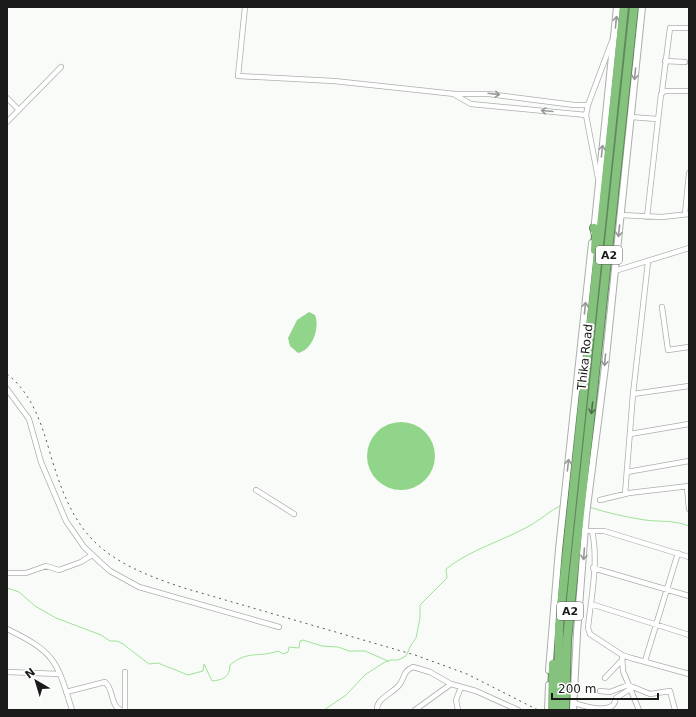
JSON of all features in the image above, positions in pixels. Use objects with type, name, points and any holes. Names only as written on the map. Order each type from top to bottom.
[{"type":"highway","name":"Thika Road","points":[[560,708],[560,626],[567,513],[572,502],[598,270],[624,7]]},
{"type":"highway","name":"Thika Road","points":[[560,708],[585,503],[634,7]]},
{"type":"highway","points":[[594,228],[598,270]]},
{"type":"main road","name":"Thika Road","points":[[560,708],[550,658],[567,513],[564,504],[617,7]]},
{"type":"main road","name":"Thika Road","points":[[585,503],[615,271],[642,7]]},
{"type":"main road","name":"Thika Road","points":[[560,708],[577,633],[589,531],[583,515]]},
{"type":"street","points":[[244,7],[238,76],[334,81],[455,94],[489,94],[574,105],[588,104]]},
{"type":"street","points":[[647,217],[657,119],[670,28],[689,28]]},
{"type":"street","points":[[599,182],[586,115],[588,104],[614,35]]},
{"type":"street","points":[[665,61],[685,62]]},
{"type":"street","points":[[7,122],[61,67]]},
{"type":"street","points":[[662,91],[689,91]]},
{"type":"street","points":[[455,94],[471,104],[586,115]]},
{"type":"street","points":[[7,98],[19,110]]},
{"type":"street","points":[[631,117],[657,119]]},
{"type":"street","points":[[620,215],[662,217],[687,214],[689,174]]},
{"type":"street","points":[[615,271],[689,249]]},
{"type":"street","points":[[625,494],[633,394],[648,262]]},
{"type":"street","points":[[662,307],[668,350],[689,347]]},
{"type":"street","points":[[633,394],[689,386]]},
{"type":"street","points":[[8,390],[29,419],[39,455],[58,506],[70,528],[92,555],[110,571],[139,587],[279,627]]},
{"type":"street","points":[[630,434],[689,424]]},
{"type":"street","points":[[627,472],[689,461]]},
{"type":"street","points":[[600,500],[625,494],[688,486],[689,509]]},
{"type":"street","points":[[256,490],[294,514]]},
{"type":"street","points":[[689,557],[604,531],[589,531],[594,543],[589,631],[622,655],[689,674]]},
{"type":"street","points":[[645,661],[678,553]]},
{"type":"street","points":[[7,573],[26,573],[46,566],[59,570],[77,564],[92,555]]},
{"type":"street","points":[[593,568],[689,596]]},
{"type":"street","points":[[591,604],[689,635]]},
{"type":"street","points":[[7,629],[47,653],[55,662],[72,710]]},
{"type":"street","points":[[622,655],[622,671],[639,710]]},
{"type":"street","points":[[605,678],[622,660]]},
{"type":"street","points":[[377,710],[380,701],[400,684],[405,671],[411,668],[420,668],[451,684],[488,696],[518,710]]},
{"type":"street","points":[[7,672],[60,674]]},
{"type":"street","points":[[125,672],[126,710]]},
{"type":"street","points":[[66,692],[105,682],[108,685],[115,706],[121,710]]},
{"type":"street","points":[[416,710],[451,684]]},
{"type":"street","points":[[458,710],[456,700],[461,687]]},
{"type":"street","points":[[560,708],[612,707],[616,698],[629,687]]},
{"type":"street","points":[[600,691],[610,692],[629,687],[650,694],[670,691],[675,710]]},
{"type":"green space","points":[[309,312],[315,315],[317,326],[316,332],[308,347],[298,353],[290,346],[288,338],[297,320]]},
{"type":"green space","points":[[401,422],[414,425],[425,432],[432,443],[435,456],[432,469],[425,480],[414,487],[401,490],[388,487],[377,480],[370,469],[367,456],[370,443],[377,432],[388,425]]},
{"type":"waterway","points":[[324,710],[346,695],[366,674],[385,662],[398,660],[406,656],[416,638],[420,618],[420,605],[447,578],[446,569],[466,556],[531,525],[562,505]]},
{"type":"waterway","points":[[589,507],[631,518],[673,522],[689,526]]},
{"type":"waterway","points":[[7,588],[19,592],[35,606],[56,618],[101,635],[110,641],[117,641],[123,644],[149,664],[158,663],[188,675],[203,671],[204,664],[212,681],[225,677],[229,672],[230,665],[242,657],[278,651],[283,654],[288,652],[289,647],[299,648],[300,641],[303,640],[322,646],[338,647],[349,651],[365,651],[388,661]]},
{"type":"railway","points":[[7,374],[22,389],[38,416],[67,502],[92,540],[109,554],[129,566],[184,588],[415,655],[467,674],[538,710]]}]
